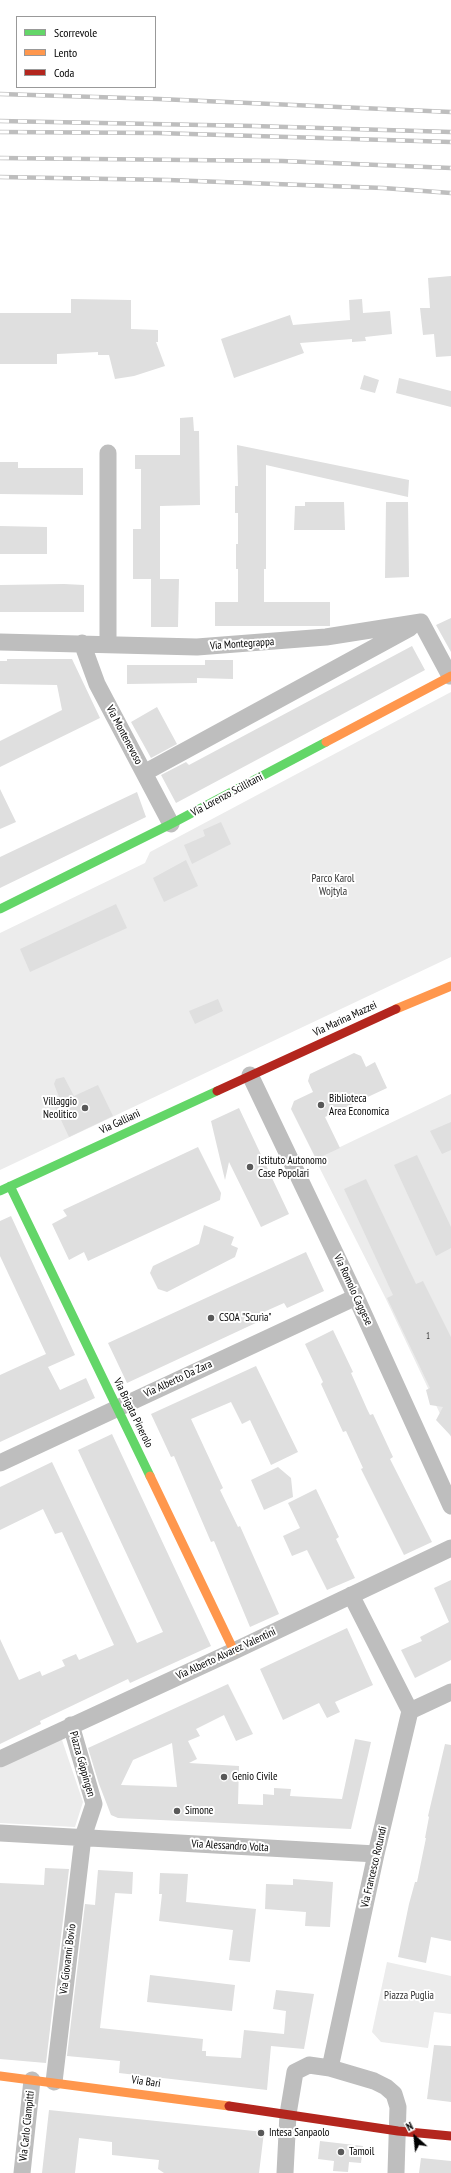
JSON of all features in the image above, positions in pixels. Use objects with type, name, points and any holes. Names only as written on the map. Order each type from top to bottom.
[{"type":"street","points":[[108,453],[108,644]]},
{"type":"street","points":[[144,773],[421,622],[451,676]]},
{"type":"street","name":"Via Montegrappa","points":[[0,642],[205,646],[326,637],[421,622]]},
{"type":"street","name":"Via Montenevoso","points":[[82,643],[97,684],[171,824]]},
{"type":"street","name":"Via Lorenzo Scillitani","points":[[0,909],[171,824],[451,676]]},
{"type":"street","name":"Via Marina Mazzei","points":[[250,1075],[413,1001],[451,986]]},
{"type":"street","name":"Via Galliani","points":[[0,1191],[250,1075]]},
{"type":"street","name":"Via Romolo Caggese","points":[[250,1075],[356,1297],[451,1506]]},
{"type":"street","name":"Via Brigata Pinerolo","points":[[10,1186],[234,1651]]},
{"type":"street","name":"Via Alberto Da Zara","points":[[0,1463],[356,1297]]},
{"type":"street","name":"Via Alberto Alvarez Valentini","points":[[0,1758],[234,1651],[451,1548]]},
{"type":"street","points":[[352,1595],[410,1711],[451,1692]]},
{"type":"street","name":"Via Francesco Rotundi","points":[[330,2068],[376,1854],[410,1711]]},
{"type":"street","name":"Piazza Göppingen","points":[[71,1725],[94,1804],[83,1837]]},
{"type":"street","points":[[0,1833],[83,1837]]},
{"type":"street","name":"Via Alessandro Volta","points":[[83,1837],[376,1854]]},
{"type":"street","name":"Via Giovanni Bovio","points":[[54,2082],[83,1837]]},
{"type":"street","points":[[285,2173],[288,2114],[295,2072],[309,2065],[330,2068],[374,2081],[386,2087],[394,2094],[398,2107],[396,2173]]},
{"type":"street","name":"Via Bari","points":[[0,2076],[288,2114],[398,2131],[451,2136]]},
{"type":"street","name":"Via Carlo Ciampitti","points":[[22,2173],[32,2080]]},
{"type":"green space","name":"Parco Karol Wojtyla","points":[[451,692],[451,957],[0,1170],[0,933],[145,863],[150,852]]},
{"type":"green space","points":[[451,1094],[451,1437],[385,1297],[315,1159]]},
{"type":"green space","points":[[61,1737],[83,1802],[75,1827],[0,1823],[0,1768]]},
{"type":"green space","name":"Piazza Puglia","points":[[387,1962],[451,1976],[451,2014],[434,2012],[428,2048],[381,2042],[372,2032]]},
{"type":"building","points":[[451,276],[451,356],[436,357],[434,334],[423,335],[420,308],[430,308],[428,278]]},
{"type":"building","points":[[71,299],[131,300],[131,329],[158,330],[158,342],[156,342],[165,366],[134,376],[115,379],[109,355],[98,355],[98,352],[57,354],[57,364],[0,364],[0,313],[71,313]]},
{"type":"building","points":[[362,299],[363,313],[390,311],[392,334],[365,337],[366,341],[352,342],[352,339],[300,343],[304,353],[234,378],[221,339],[290,315],[293,325],[350,320],[349,300]]},
{"type":"building","points":[[364,375],[379,380],[375,393],[360,389]]},
{"type":"building","points":[[399,378],[451,391],[451,407],[396,393]]},
{"type":"building","points":[[193,417],[194,431],[199,431],[200,505],[160,506],[160,579],[179,579],[178,627],[151,627],[151,579],[133,579],[133,529],[141,529],[141,469],[135,469],[135,455],[180,455],[180,418]]},
{"type":"building","points":[[237,445],[409,480],[408,497],[266,465],[266,569],[264,569],[264,602],[330,602],[330,626],[215,626],[215,602],[238,602],[236,544],[238,544],[238,513],[235,513],[235,486],[238,486]]},
{"type":"building","points":[[0,462],[18,462],[18,468],[83,468],[83,495],[0,494]]},
{"type":"building","points":[[305,502],[344,502],[345,530],[294,530],[295,506],[305,506]]},
{"type":"building","points":[[386,502],[408,502],[409,577],[385,578]]},
{"type":"building","points":[[0,526],[47,527],[47,554],[0,554]]},
{"type":"building","points":[[0,585],[84,585],[84,612],[0,612]]},
{"type":"building","points":[[451,618],[451,652],[436,625]]},
{"type":"building","points":[[412,646],[425,670],[176,803],[161,775],[186,762],[189,765]]},
{"type":"building","points":[[7,659],[72,659],[100,718],[0,767],[0,741],[62,710],[57,685],[0,684],[0,661],[7,661]]},
{"type":"building","points":[[205,660],[233,660],[233,679],[197,678],[197,683],[127,684],[127,665],[205,665]]},
{"type":"building","points":[[157,707],[177,744],[151,758],[131,722]]},
{"type":"building","points":[[0,789],[16,822],[0,829]]},
{"type":"building","points":[[137,792],[146,817],[0,888],[0,857]]},
{"type":"building","points":[[221,822],[231,844],[192,864],[184,845],[205,836],[203,830]]},
{"type":"building","points":[[186,860],[198,886],[164,902],[153,878]]},
{"type":"building","points":[[116,904],[127,928],[30,972],[20,949]]},
{"type":"building","points":[[218,999],[223,1011],[195,1024],[189,1011]]},
{"type":"building","name":"Biblioteca Area Economica","points":[[354,1053],[361,1056],[366,1067],[375,1062],[387,1088],[325,1117],[340,1148],[316,1159],[291,1109],[294,1101],[313,1092],[308,1081],[310,1074]]},
{"type":"building","points":[[64,1077],[74,1096],[98,1085],[113,1116],[69,1137],[54,1105],[61,1102],[54,1084],[56,1079]]},
{"type":"building","name":"Istituto Autonomo Case Popolari","points":[[239,1108],[289,1214],[261,1227],[229,1162],[225,1180],[211,1121]]},
{"type":"building","points":[[451,1122],[451,1150],[442,1154],[430,1131]]},
{"type":"building","points":[[198,1147],[221,1193],[220,1200],[88,1261],[84,1252],[69,1260],[52,1224],[67,1216],[63,1210]]},
{"type":"building","points":[[417,1155],[451,1227],[451,1248],[436,1256],[394,1165]]},
{"type":"building","points":[[366,1179],[416,1284],[423,1281],[451,1337],[451,1436],[436,1420],[443,1407],[430,1405],[426,1390],[430,1388],[387,1298],[393,1295],[344,1189]]},
{"type":"building","points":[[11,1216],[75,1355],[48,1367],[60,1390],[86,1378],[95,1398],[0,1442],[0,1375],[46,1354],[0,1256],[0,1221]]},
{"type":"building","points":[[204,1225],[234,1237],[231,1245],[238,1248],[235,1257],[167,1292],[158,1289],[150,1273],[153,1266],[199,1244]]},
{"type":"building","name":"CSOA \"Scurìa\"","points":[[306,1252],[324,1291],[287,1308],[284,1303],[257,1315],[260,1321],[127,1383],[108,1343]]},
{"type":"building","points":[[333,1330],[353,1372],[351,1373],[367,1409],[370,1415],[373,1414],[393,1457],[390,1459],[432,1542],[404,1555],[361,1469],[363,1468],[346,1431],[343,1432],[321,1384],[323,1382],[305,1344]]},
{"type":"building","points":[[256,1366],[298,1452],[271,1465],[250,1420],[242,1424],[231,1402],[191,1419],[223,1488],[220,1490],[238,1527],[240,1526],[279,1614],[250,1627],[214,1541],[211,1542],[174,1456],[171,1457],[151,1414]]},
{"type":"building","points":[[112,1434],[211,1646],[130,1683],[128,1679],[40,1721],[41,1724],[0,1744],[0,1639],[19,1680],[40,1671],[42,1676],[65,1666],[62,1660],[76,1654],[79,1660],[114,1645],[62,1532],[55,1534],[43,1509],[0,1530],[0,1487],[52,1462],[137,1643],[163,1632],[78,1450]]},
{"type":"building","points":[[278,1467],[291,1478],[293,1497],[264,1510],[251,1480]]},
{"type":"building","points":[[316,1489],[339,1537],[336,1539],[355,1578],[327,1590],[307,1550],[292,1556],[283,1536],[300,1528],[288,1503]]},
{"type":"building","points":[[451,1580],[451,1660],[415,1678],[401,1650],[422,1641],[420,1637],[449,1622],[434,1588]]},
{"type":"building","points":[[347,1628],[373,1685],[335,1702],[340,1712],[327,1718],[319,1703],[283,1720],[260,1669]]},
{"type":"building","points":[[228,1684],[253,1734],[236,1741],[224,1715],[196,1729],[200,1736],[188,1741],[197,1759],[189,1763],[239,1766],[238,1804],[263,1805],[263,1794],[274,1795],[274,1788],[291,1789],[290,1796],[342,1799],[355,1739],[371,1742],[351,1829],[118,1818],[111,1815],[99,1784],[88,1748]],"holes":[[[172,1743],[177,1787],[121,1785],[133,1760]]]},
{"type":"building","points":[[445,1744],[451,1745],[451,1941],[431,1937],[426,1963],[398,1957],[409,1904],[415,1882],[417,1882],[426,1838],[428,1816]]},
{"type":"building","points":[[45,1868],[69,1869],[46,2063],[0,2059],[0,1883],[44,1885]]},
{"type":"building","points":[[98,1870],[133,1872],[132,1894],[115,1893],[100,2028],[203,2039],[202,2051],[206,2051],[206,2056],[241,2058],[244,2030],[284,2034],[286,2011],[273,2009],[276,1990],[314,1994],[304,2049],[271,2046],[267,2090],[119,2073],[120,2061],[67,2056],[85,1904],[95,1905]]},
{"type":"building","points":[[160,1873],[188,1874],[186,1902],[256,1909],[250,1962],[229,1960],[233,1930],[159,1921],[162,1894],[159,1894]]},
{"type":"building","points":[[293,1879],[333,1882],[330,1927],[305,1926],[306,1912],[265,1909],[266,1884],[293,1885]]},
{"type":"building","points":[[150,1975],[235,1985],[232,2011],[147,2002]]},
{"type":"building","points":[[434,2045],[451,2046],[451,2102],[427,2099]]},
{"type":"building","points":[[49,2110],[264,2132],[259,2173],[164,2173],[158,2169],[159,2160],[112,2155],[112,2142],[79,2138],[75,2173],[42,2173]]},
{"type":"building","points":[[320,2141],[363,2146],[361,2163],[349,2162],[348,2172],[333,2171],[334,2161],[318,2159]]},
{"type":"building","points":[[421,2158],[451,2161],[451,2173],[419,2173]]},
{"type":"railway","points":[[0,94],[159,99],[451,112]]},
{"type":"railway","points":[[0,121],[451,132]]},
{"type":"railway","points":[[0,132],[158,133],[451,142]]},
{"type":"railway","points":[[0,158],[282,161],[451,168]]},
{"type":"railway","points":[[0,177],[168,180],[383,188],[451,193]]},
{"type":"traffic: fast","points":[[0,909],[171,824],[326,742]]},
{"type":"traffic: fast","points":[[0,1191],[217,1091]]},
{"type":"traffic: fast","points":[[10,1186],[150,1476]]},
{"type":"traffic: slow","points":[[326,742],[451,676]]},
{"type":"traffic: slow","points":[[396,1009],[451,986]]},
{"type":"traffic: slow","points":[[150,1476],[234,1651]]},
{"type":"traffic: slow","points":[[0,2076],[229,2106]]},
{"type":"traffic: jam","points":[[217,1091],[396,1009]]},
{"type":"traffic: jam","points":[[229,2106],[398,2131],[451,2136]]},
{"type":"place","name":"Biblioteca Area Economica","points":[[321,1105]]},
{"type":"place","name":"Villaggio Neolitico","points":[[85,1108]]},
{"type":"place","name":"Istituto Autonomo Case Popolari","points":[[250,1167]]},
{"type":"place","name":"CSOA \"Scurìa\"","points":[[211,1318]]},
{"type":"place","name":"Genio Civile","points":[[224,1777]]},
{"type":"place","name":"Simone","points":[[177,1811]]},
{"type":"place","name":"Intesa Sanpaolo","points":[[261,2133]]},
{"type":"place","name":"Tamoil","points":[[341,2152]]}]
